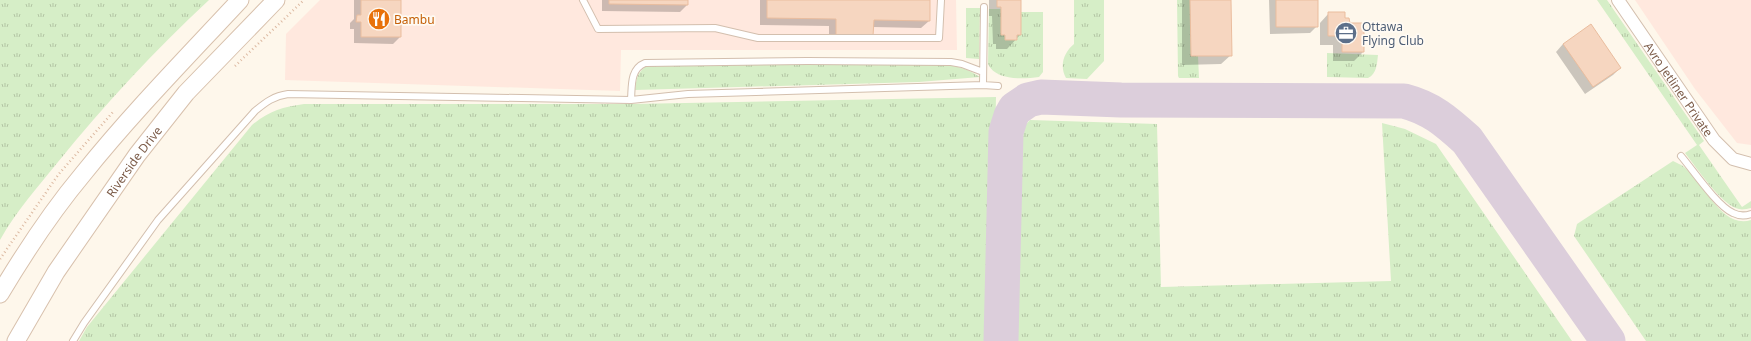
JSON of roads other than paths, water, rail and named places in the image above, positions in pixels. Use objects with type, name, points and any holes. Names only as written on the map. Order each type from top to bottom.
[{"type":"main road","points":[[0,294],[36,237],[83,173],[124,125],[240,0]]},
{"type":"main road","name":"Riverside Drive","points":[[16,341],[56,272],[137,155],[186,93],[276,0]]},
{"type":"street","name":"Avro Jetliner Private","points":[[1618,0],[1714,140],[1733,159],[1751,164]]},
{"type":"lane","points":[[583,0],[598,30],[715,28],[758,38],[939,38],[941,0]]},
{"type":"lane","points":[[983,85],[984,7]]},
{"type":"lane","points":[[631,100],[633,75],[638,67],[645,63],[807,61],[950,62],[962,64],[983,72]]},
{"type":"lane","points":[[73,341],[84,323],[158,220],[248,119],[271,99],[288,94],[631,100],[688,94],[983,85],[998,86]]},
{"type":"lane","points":[[1681,156],[1724,207],[1734,214],[1743,216],[1751,214]]},
{"type":"place","name":"Bambu","points":[[379,19]]},
{"type":"place","name":"Ottawa Flying Club","points":[[1346,33]]}]
